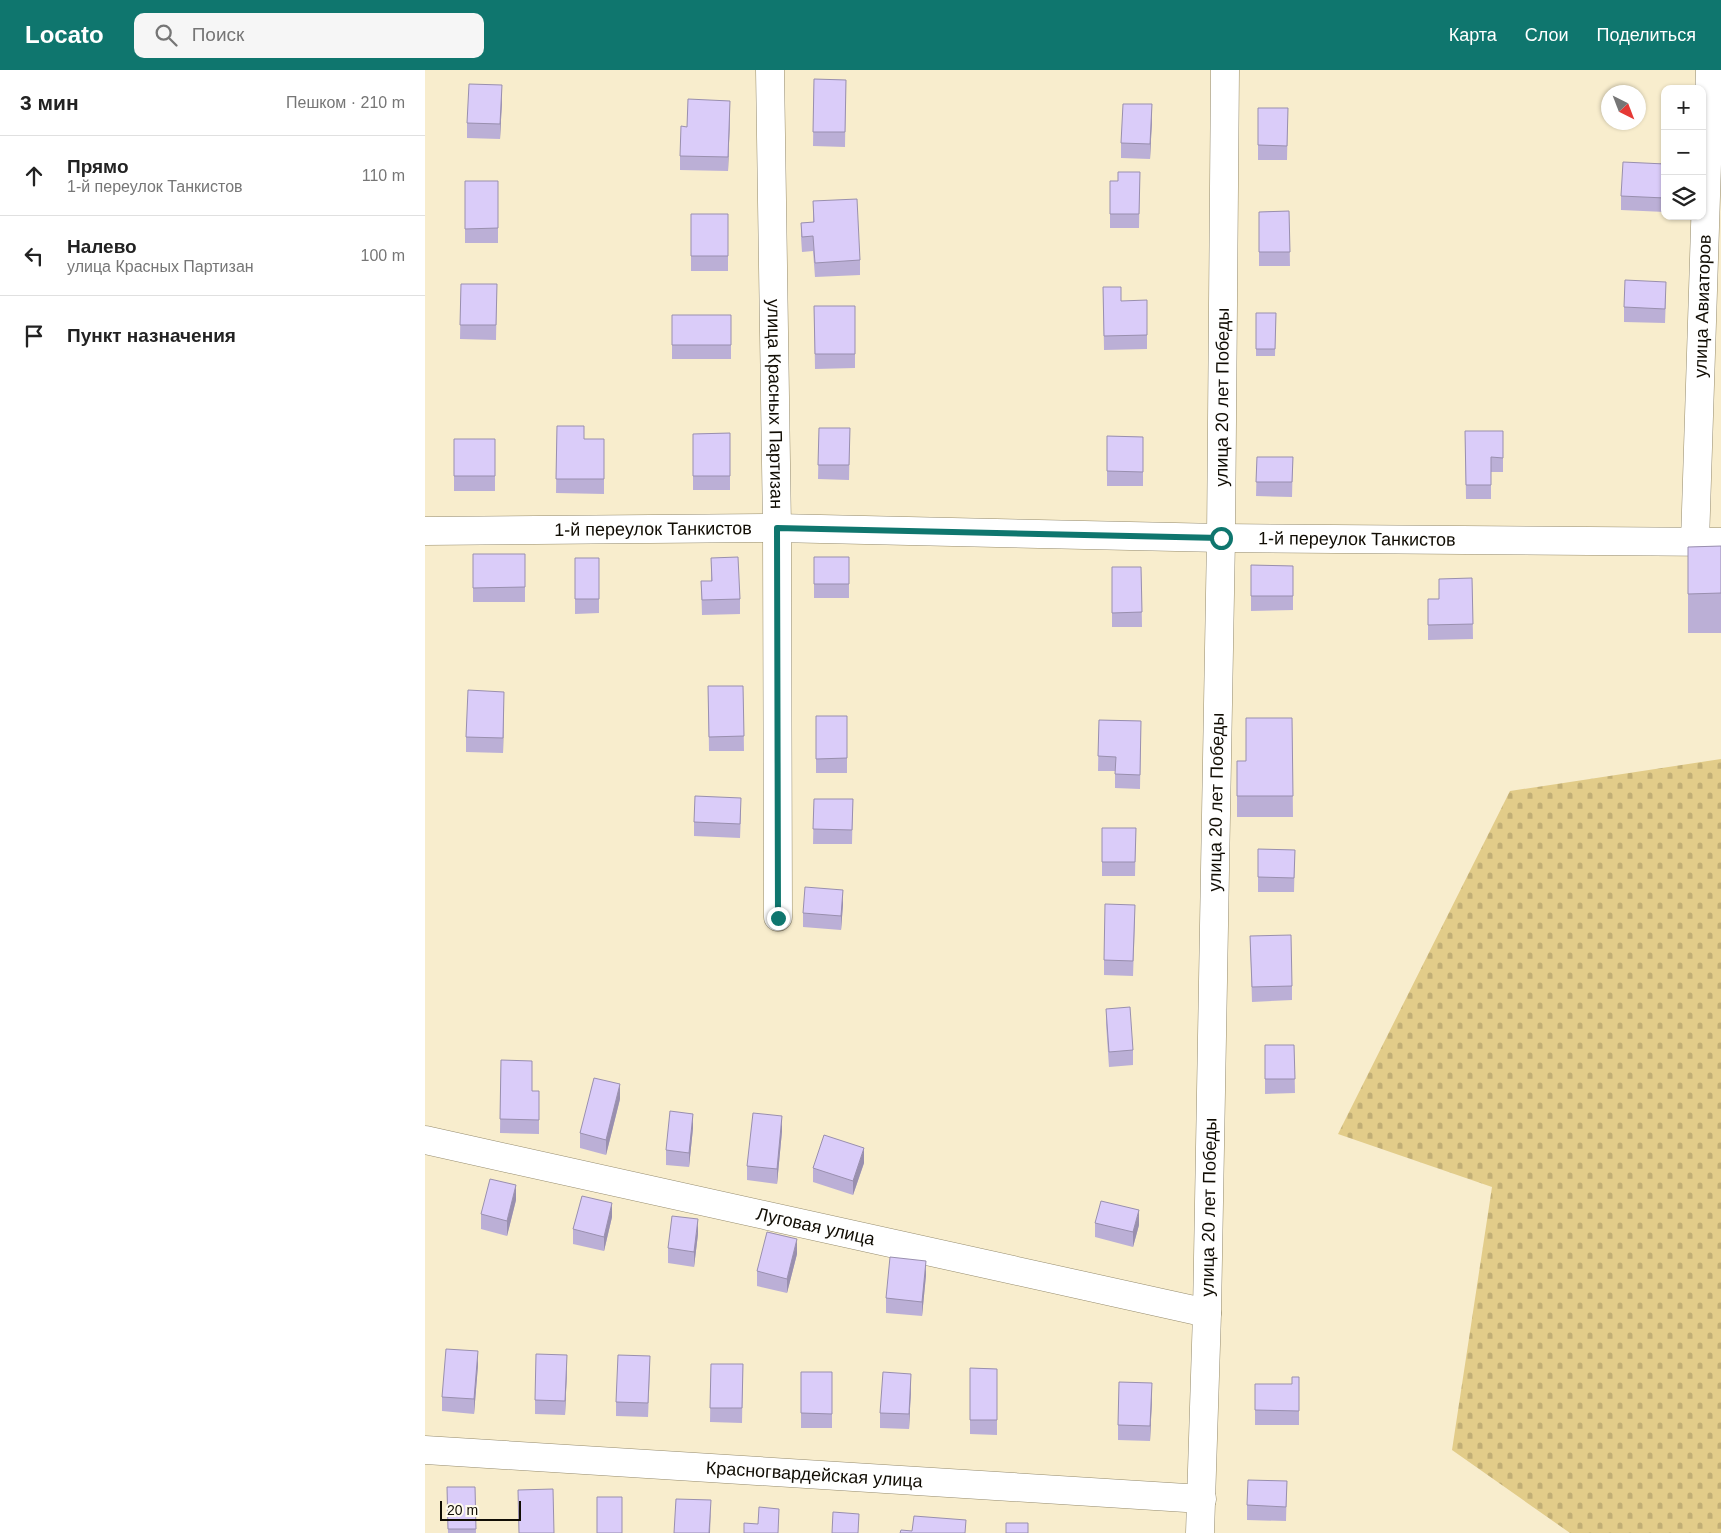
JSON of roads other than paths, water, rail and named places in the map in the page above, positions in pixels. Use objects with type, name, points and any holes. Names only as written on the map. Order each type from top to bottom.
[{"type":"street","name":"улица Красных Партизан","points":[[770,70],[777,528],[778,918]]},
{"type":"street","name":"улица 20 лет Победы","points":[[1200,1533],[1207,1313],[1221,538],[1225,70]]},
{"type":"street","name":"улица Авиаторов","points":[[1708,542],[1710,70]]},
{"type":"street","name":"1-й переулок Танкистов","points":[[425,531],[777,528],[1221,538],[1708,542]]},
{"type":"street","name":"Луговая улица","points":[[425,1140],[1207,1313]]},
{"type":"street","name":"Красногвардейская улица","points":[[425,1450],[1202,1499]]}]
